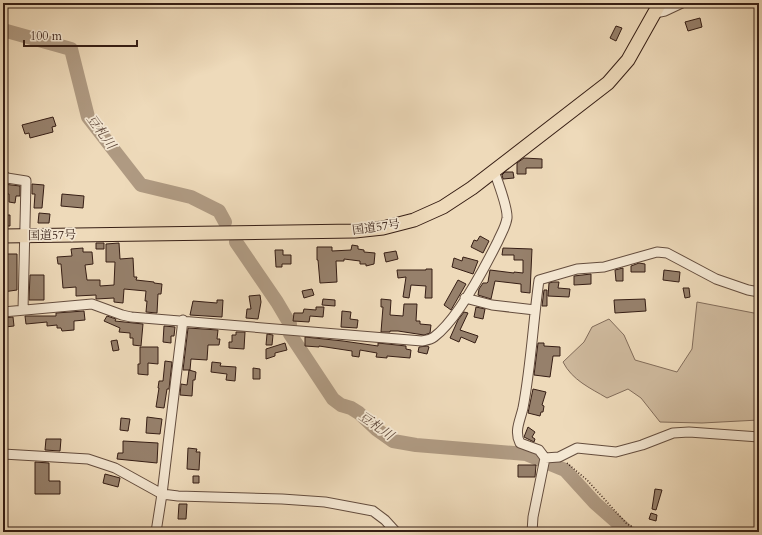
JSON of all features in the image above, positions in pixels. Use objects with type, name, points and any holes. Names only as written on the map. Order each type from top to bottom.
[{"type":"highway","name":"国道57号","points":[[3,236],[302,232],[372,229],[399,225],[427,215],[456,200],[608,83],[628,60],[657,8]]},
{"type":"street","points":[[657,8],[665,11],[682,3]]},
{"type":"street","points":[[3,312],[92,304],[122,315],[422,341],[432,339],[452,318],[465,298],[489,259],[506,224],[508,217],[494,171]]},
{"type":"street","points":[[3,175],[7,178],[26,181],[23,310]]},
{"type":"street","points":[[532,532],[533,517],[545,458],[539,450],[520,443],[517,436],[517,428],[523,405],[532,346],[539,280],[577,269],[604,267],[657,252],[667,253],[716,279],[748,290],[759,292]]},
{"type":"street","points":[[465,298],[492,305],[535,310]]},
{"type":"street","points":[[156,532],[183,320]]},
{"type":"street","points":[[545,458],[559,457],[577,448],[616,452],[642,445],[673,433],[689,432],[759,437]]},
{"type":"street","points":[[3,454],[88,459],[115,468],[162,494],[178,496],[282,499],[325,502],[373,512],[385,520],[396,532]]},
{"type":"path","points":[[559,457],[587,480],[627,524],[642,532]]},
{"type":"shaded area","points":[[697,302],[759,314],[759,420],[702,423],[660,422],[641,398],[628,389],[607,398],[576,379],[563,362],[584,342],[592,327],[609,319],[624,335],[635,360],[677,372],[692,349]]},
{"type":"building","points":[[700,18],[702,27],[688,31],[685,22]]},
{"type":"building","points":[[616,26],[622,28],[616,41],[610,38]]},
{"type":"building","points":[[53,117],[56,126],[52,127],[53,132],[30,138],[29,133],[25,134],[22,125]]},
{"type":"building","points":[[524,158],[542,159],[542,168],[526,168],[526,174],[517,174],[517,163]]},
{"type":"building","points":[[505,172],[513,172],[514,178],[503,179],[502,175]]},
{"type":"building","points":[[3,184],[20,186],[20,196],[16,196],[15,203],[9,202],[9,194],[3,194]]},
{"type":"building","points":[[32,184],[44,185],[42,208],[34,208],[35,194],[32,194]]},
{"type":"building","points":[[62,194],[84,196],[83,208],[61,206]]},
{"type":"building","points":[[39,213],[50,214],[49,223],[38,223]]},
{"type":"building","points":[[3,215],[10,215],[10,226],[3,226]]},
{"type":"building","points":[[480,236],[489,241],[483,253],[471,247],[474,240],[477,241]]},
{"type":"building","points":[[96,243],[104,243],[104,249],[96,249]]},
{"type":"building","points":[[119,243],[120,259],[133,258],[134,277],[137,277],[136,280],[162,284],[161,294],[158,294],[157,313],[146,312],[146,291],[124,289],[123,303],[114,302],[114,298],[96,299],[96,295],[76,296],[76,287],[63,288],[61,264],[58,264],[57,257],[72,256],[71,249],[83,248],[83,252],[92,252],[93,264],[85,265],[87,280],[100,280],[100,286],[114,285],[115,262],[106,262],[106,244]]},
{"type":"building","points":[[352,245],[358,246],[358,249],[364,250],[364,252],[375,253],[374,264],[366,266],[366,264],[360,264],[360,261],[344,259],[344,261],[336,261],[337,282],[320,283],[317,247],[332,247],[332,251],[351,250]]},
{"type":"building","points":[[503,248],[532,249],[530,293],[521,292],[521,284],[495,281],[491,299],[478,295],[479,289],[483,283],[488,282],[490,270],[523,273],[523,260],[514,260],[514,255],[502,255]]},
{"type":"building","points":[[275,250],[283,250],[283,255],[291,255],[291,264],[282,264],[282,267],[276,267]]},
{"type":"building","points":[[396,251],[398,259],[386,262],[384,253]]},
{"type":"building","points":[[7,254],[17,254],[17,290],[3,292],[3,281],[5,281],[5,260],[7,260]]},
{"type":"building","points":[[463,257],[478,261],[473,274],[452,267],[454,258],[462,261]]},
{"type":"building","points":[[639,263],[645,264],[645,272],[631,272],[631,266]]},
{"type":"building","points":[[623,268],[623,281],[616,281],[615,270]]},
{"type":"building","points":[[432,269],[432,298],[425,298],[426,286],[411,285],[409,298],[403,297],[406,277],[398,278],[397,270]]},
{"type":"building","points":[[664,270],[680,272],[679,282],[663,280]]},
{"type":"building","points":[[591,274],[591,284],[574,285],[574,276]]},
{"type":"building","points":[[30,275],[44,275],[44,300],[29,300]]},
{"type":"building","points":[[458,280],[466,284],[451,310],[444,305]]},
{"type":"building","points":[[559,282],[558,288],[570,289],[569,297],[548,296],[549,283]]},
{"type":"building","points":[[683,288],[689,288],[690,297],[685,298]]},
{"type":"building","points":[[312,289],[314,295],[304,298],[302,291]]},
{"type":"building","points":[[544,290],[547,290],[547,306],[542,306]]},
{"type":"building","points":[[260,295],[261,302],[258,319],[246,318],[247,309],[251,309],[249,296]]},
{"type":"building","points":[[323,299],[335,300],[335,306],[322,305]]},
{"type":"building","points":[[381,299],[391,300],[390,315],[403,316],[404,304],[417,304],[416,321],[420,321],[420,324],[431,325],[430,333],[424,335],[398,331],[381,332],[383,307],[381,307]]},
{"type":"building","points":[[645,299],[646,311],[615,313],[614,300]]},
{"type":"building","points":[[217,300],[223,300],[222,317],[190,315],[193,301],[217,303]]},
{"type":"building","points":[[316,307],[324,307],[323,317],[310,316],[309,322],[293,321],[294,313],[303,313],[304,309],[316,310]]},
{"type":"building","points":[[476,307],[485,309],[483,319],[474,317]]},
{"type":"building","points":[[84,311],[85,320],[74,321],[74,330],[62,331],[61,328],[57,328],[57,325],[47,326],[47,322],[26,324],[25,316],[56,316],[56,313]]},
{"type":"building","points":[[342,311],[351,312],[350,319],[358,320],[357,328],[341,327]]},
{"type":"building","points":[[464,312],[468,313],[460,330],[478,336],[475,343],[461,337],[459,342],[450,338],[458,320]]},
{"type":"building","points":[[107,316],[116,319],[115,321],[143,324],[141,346],[133,345],[133,338],[130,338],[130,333],[119,332],[120,328],[104,321]]},
{"type":"building","points":[[13,317],[14,326],[5,327],[4,318]]},
{"type":"building","points":[[164,326],[175,327],[174,336],[171,336],[171,343],[163,342]]},
{"type":"building","points":[[188,328],[218,330],[217,339],[220,339],[219,345],[208,345],[207,360],[191,359],[190,370],[183,370]]},
{"type":"building","points":[[236,332],[245,332],[244,349],[229,348],[229,342],[232,342],[232,335],[236,335]]},
{"type":"building","points":[[267,334],[273,335],[272,345],[266,345]]},
{"type":"building","points":[[305,337],[378,346],[378,343],[406,346],[406,349],[411,350],[410,358],[387,356],[387,358],[376,357],[377,353],[360,350],[359,357],[352,356],[352,351],[319,346],[305,346]]},
{"type":"building","points":[[117,340],[119,350],[113,351],[111,341]]},
{"type":"building","points":[[285,343],[287,350],[275,353],[275,356],[266,359],[266,349]]},
{"type":"building","points":[[538,343],[544,343],[544,346],[560,347],[560,356],[553,356],[550,377],[534,375]]},
{"type":"building","points":[[140,347],[158,347],[158,364],[148,363],[148,375],[138,374],[138,364],[140,364]]},
{"type":"building","points":[[419,347],[429,347],[427,354],[418,352]]},
{"type":"building","points":[[165,361],[172,362],[169,389],[167,389],[164,408],[156,407],[159,381],[163,381]]},
{"type":"building","points":[[212,362],[221,363],[220,366],[236,367],[235,381],[226,380],[227,374],[211,372]]},
{"type":"building","points":[[253,368],[260,369],[260,379],[253,379]]},
{"type":"building","points":[[189,370],[196,372],[195,380],[193,380],[192,396],[180,395],[181,384],[187,385]]},
{"type":"building","points":[[533,389],[546,392],[542,405],[544,406],[543,412],[541,412],[540,416],[528,413]]},
{"type":"building","points":[[147,417],[162,419],[160,434],[146,433]]},
{"type":"building","points":[[121,418],[130,419],[128,431],[120,430]]},
{"type":"building","points":[[528,427],[535,432],[532,437],[535,439],[534,442],[524,437]]},
{"type":"building","points":[[46,439],[61,439],[60,451],[45,450]]},
{"type":"building","points":[[123,441],[158,443],[157,463],[117,459],[118,453],[123,453]]},
{"type":"building","points":[[188,448],[197,449],[196,452],[200,452],[199,470],[187,469]]},
{"type":"building","points":[[35,462],[49,463],[49,481],[60,481],[60,494],[35,494]]},
{"type":"building","points":[[518,465],[536,465],[535,477],[518,477]]},
{"type":"building","points":[[105,474],[120,478],[118,487],[103,483]]},
{"type":"building","points":[[193,476],[199,476],[199,483],[193,483]]},
{"type":"building","points":[[655,489],[662,490],[656,510],[652,509]]},
{"type":"building","points":[[179,504],[187,504],[186,519],[178,519]]},
{"type":"building","points":[[651,513],[657,515],[656,521],[649,519]]},
{"type":"waterway","name":"豆札川","points":[[3,30],[71,49],[88,117],[141,185],[191,197],[219,211],[225,222]]},
{"type":"waterway","name":"豆札川","points":[[236,242],[277,302],[290,324],[290,334],[333,399],[341,405],[351,408],[359,413],[376,429],[393,441],[416,445],[526,454],[565,470],[595,503],[628,532]]}]
